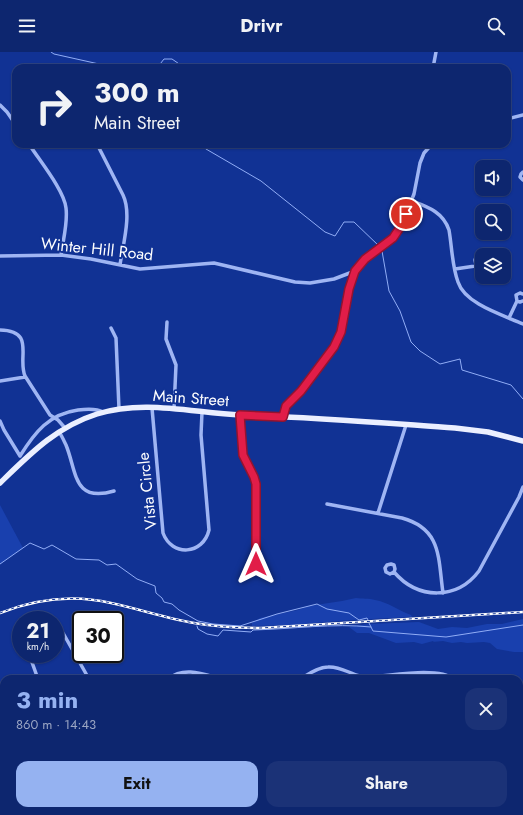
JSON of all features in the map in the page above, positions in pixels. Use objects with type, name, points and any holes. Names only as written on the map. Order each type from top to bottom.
[{"type":"main road","name":"Main Street","points":[[0,483],[21,458],[65,428],[83,419],[103,412],[119,409],[174,409],[240,415],[472,430],[523,441]]},
{"type":"street","points":[[434,64],[436,52]]},
{"type":"street","points":[[0,105],[12,119]]},
{"type":"street","points":[[511,118],[523,115]]},
{"type":"street","points":[[33,148],[59,189],[65,203],[66,216],[61,255]]},
{"type":"street","points":[[99,148],[123,195],[126,204],[127,214],[120,265]]},
{"type":"street","points":[[283,417],[286,406],[301,391],[334,347],[341,332],[349,289],[355,271],[365,259],[393,238],[397,232],[412,201],[420,163],[424,153],[428,148]]},
{"type":"street","points":[[523,172],[520,178],[523,180]]},
{"type":"street","points":[[412,201],[435,211],[444,220],[449,230],[458,284],[467,297],[475,303],[523,324]]},
{"type":"street","name":"Winter Hill Road","points":[[0,256],[61,255],[142,268],[214,264],[295,282],[310,283],[334,279],[355,271]]},
{"type":"street","points":[[455,268],[475,266]]},
{"type":"street","points":[[509,318],[517,301],[515,297],[517,294],[523,294]]},
{"type":"street","points":[[517,301],[523,301]]},
{"type":"street","points":[[167,322],[166,339],[176,365],[174,409]]},
{"type":"street","points":[[111,328],[116,338],[119,409]]},
{"type":"street","points":[[0,330],[12,332],[18,335],[22,341],[24,351],[23,369],[25,377],[46,411],[58,420],[65,428]]},
{"type":"street","points":[[0,381],[25,377]]},
{"type":"street","name":"Vista Circle","points":[[152,408],[163,533],[170,545],[183,550],[191,549],[200,545],[206,539],[209,530],[201,438],[202,412]]},
{"type":"street","points":[[0,421],[21,458],[40,428],[48,421],[68,412],[82,409],[103,412]]},
{"type":"street","points":[[240,415],[243,455],[256,484],[256,564]]},
{"type":"street","points":[[378,513],[406,425]]},
{"type":"street","points":[[59,432],[67,446],[75,475],[80,485],[86,490],[96,494],[114,491]]},
{"type":"street","points":[[394,572],[405,583],[419,590],[431,593],[443,593],[454,590],[467,583],[477,574],[487,557],[523,487]]},
{"type":"street","points":[[326,504],[378,513],[412,521],[425,529],[431,536],[436,546],[443,593]]},
{"type":"street","points":[[64,635],[87,675]]},
{"type":"street","points":[[32,663],[37,675]]},
{"type":"street","points":[[307,675],[317,669],[326,667],[336,668],[356,675]]},
{"type":"street","points":[[175,675],[187,671],[204,675]]},
{"type":"street","points":[[393,675],[416,673],[447,675]]},
{"type":"shaded area","points":[[0,505],[23,548],[0,564]]},
{"type":"shaded area","points":[[356,598],[380,601],[411,615],[412,617],[292,625],[252,626],[252,623],[260,618],[298,610],[309,606]]},
{"type":"shaded area","points":[[523,619],[523,652],[497,649],[490,643],[484,642],[434,642],[422,644],[414,642],[396,643],[369,633],[357,633],[349,627],[368,624],[419,622],[438,629],[452,627],[467,628],[487,624],[502,624]]},
{"type":"waterway","points":[[51,52],[54,54],[99,64]]},
{"type":"waterway","points":[[160,64],[164,59],[172,59],[179,64]]},
{"type":"waterway","points":[[205,148],[261,181],[325,232],[335,236],[344,222],[354,222],[379,246],[382,251],[389,291],[400,311],[411,342],[420,351],[440,364],[460,359],[462,370],[511,385],[523,399]]},
{"type":"waterway","points":[[0,564],[30,543],[44,549],[52,545],[76,559],[99,560],[107,565],[116,564],[137,579],[155,586],[156,593],[164,602],[172,604],[198,621],[213,624],[240,626],[277,614],[317,604],[327,609],[349,613],[359,620],[367,618],[368,620]]},
{"type":"waterway","points":[[369,623],[373,631],[446,637],[523,625]]},
{"type":"waterway","points":[[197,626],[198,629],[207,634],[218,636],[223,630],[251,632],[253,630],[328,626],[371,627]]},
{"type":"railway","points":[[0,613],[40,601],[54,599],[83,599],[97,600],[173,619],[202,624],[228,627],[261,628],[523,612]]},
{"type":"route","points":[[256,564],[256,484],[243,455],[240,415],[283,417],[286,406],[301,391],[334,347],[341,332],[349,289],[355,271],[365,259],[393,238],[401,226],[406,214]]}]
